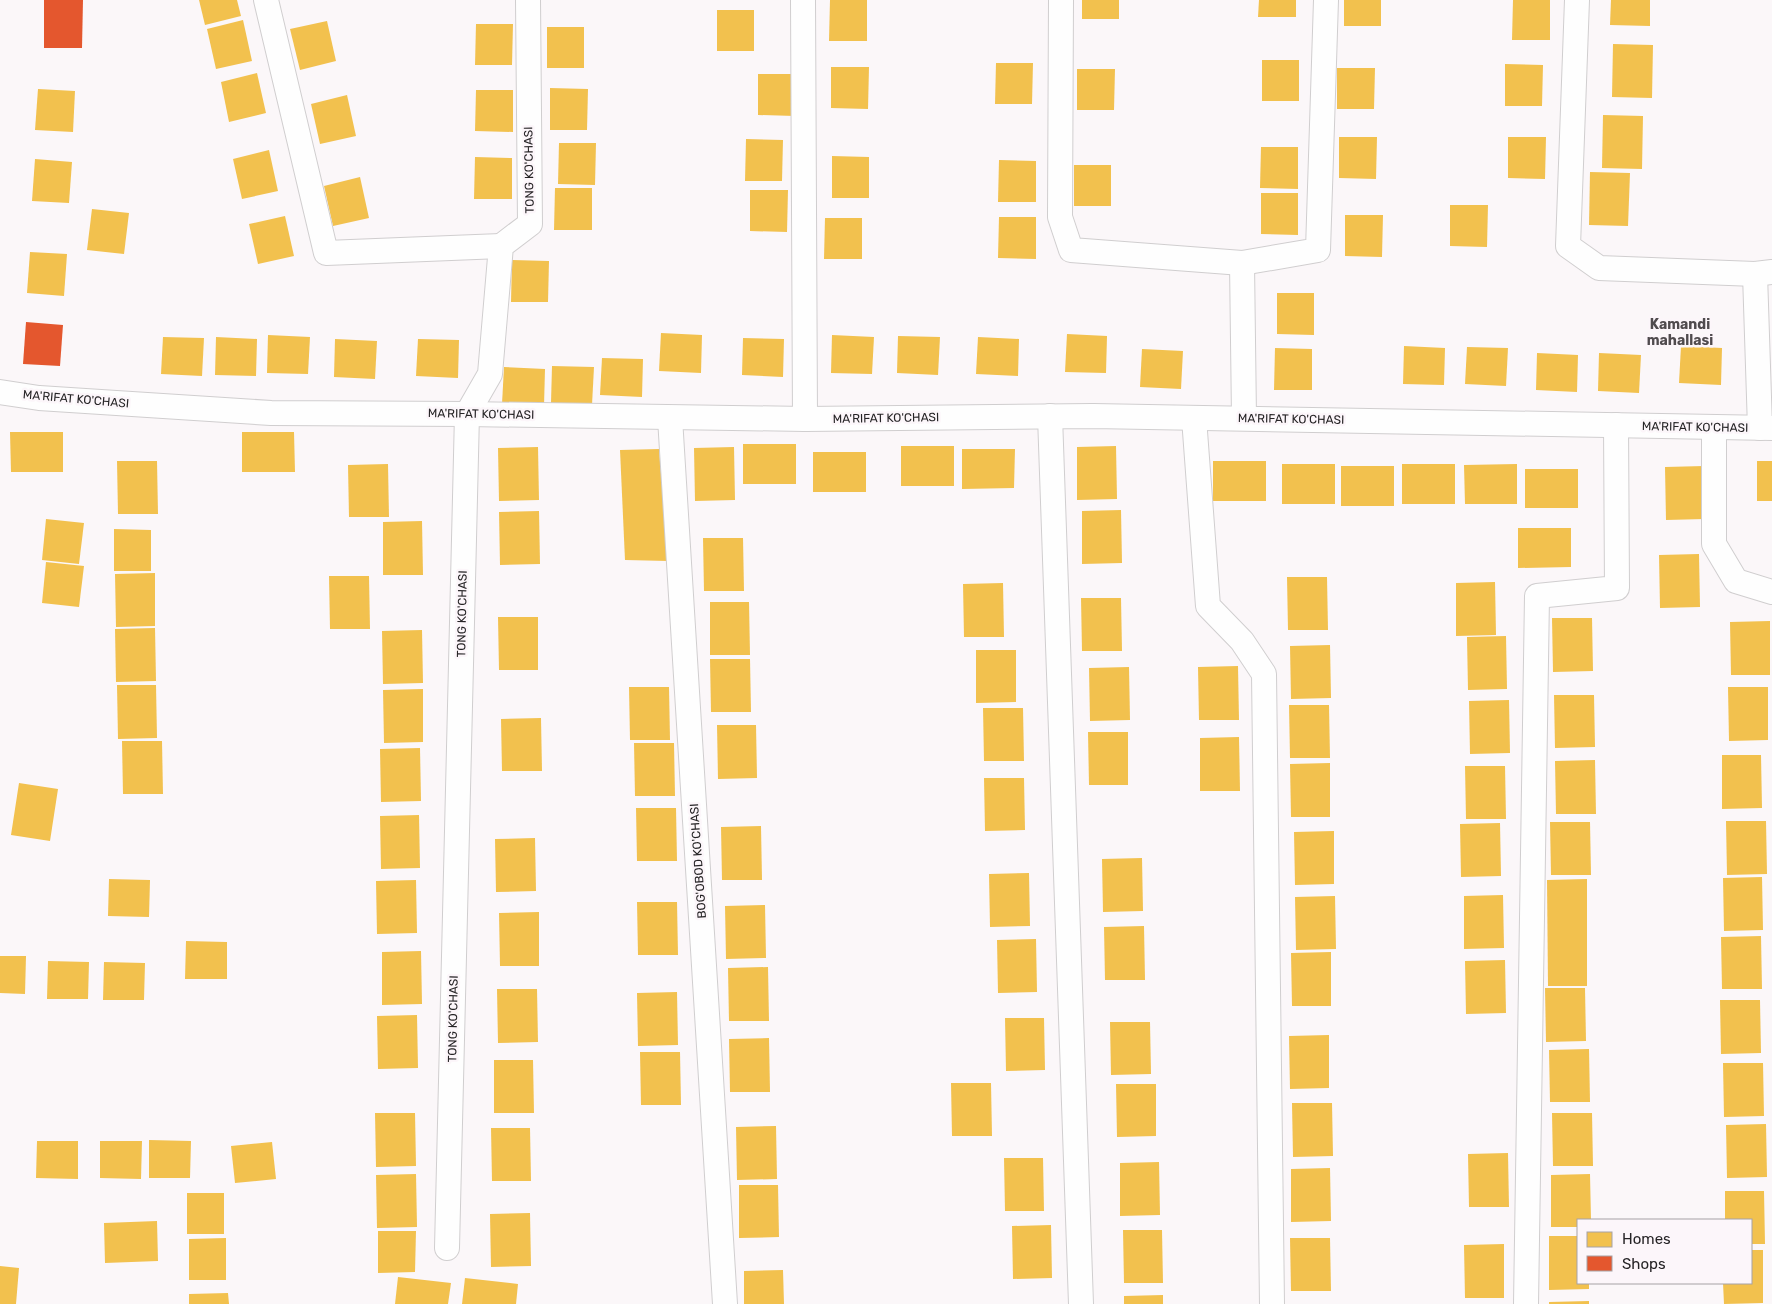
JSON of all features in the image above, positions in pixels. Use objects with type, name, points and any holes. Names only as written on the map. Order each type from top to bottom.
[{"type":"street","points":[[266,0],[326,253],[501,246]]},
{"type":"street","name":"TONG KO'CHASI","points":[[447,1248],[467,414],[490,374],[501,246],[530,224],[528,0]]},
{"type":"street","points":[[802,0],[805,419]]},
{"type":"street","points":[[1061,0],[1060,217],[1071,250],[1242,263],[1318,250],[1326,0]]},
{"type":"street","points":[[1577,0],[1568,246],[1599,268],[1763,273],[1766,428]]},
{"type":"street","points":[[1242,263],[1244,418]]},
{"type":"street","name":"MA'RIFAT KO'CHASI","points":[[0,392],[39,398],[271,413],[805,419],[1050,416],[1766,428]]},
{"type":"street","points":[[1050,416],[1080,1304]]},
{"type":"street","name":"BOG'OBOD KO'CHASI","points":[[670,418],[725,1304]]},
{"type":"street","points":[[1194,418],[1208,606],[1242,641],[1264,674],[1272,1304]]},
{"type":"street","points":[[1526,1304],[1537,596],[1617,588],[1616,425]]},
{"type":"street","points":[[1714,428],[1714,544],[1736,581],[1772,592]]},
{"type":"building: Homes","points":[[199,0],[237,0],[241,16],[205,25]]},
{"type":"building: Homes","points":[[830,0],[867,0],[867,41],[829,41]]},
{"type":"building: Homes","points":[[1082,0],[1119,0],[1119,19],[1082,19]]},
{"type":"building: Homes","points":[[1259,0],[1296,0],[1296,17],[1258,17]]},
{"type":"building: Homes","points":[[1344,0],[1381,0],[1381,26],[1344,26]]},
{"type":"building: Homes","points":[[1513,0],[1550,0],[1550,40],[1512,40]]},
{"type":"building: Homes","points":[[1611,0],[1650,0],[1650,26],[1610,25]]},
{"type":"building: Homes","points":[[717,10],[754,10],[754,51],[717,51]]},
{"type":"building: Homes","points":[[243,20],[252,61],[216,69],[207,29]]},
{"type":"building: Homes","points":[[327,21],[336,61],[300,70],[290,29]]},
{"type":"building: Homes","points":[[476,24],[513,24],[512,65],[475,65]]},
{"type":"building: Homes","points":[[547,27],[584,27],[584,68],[547,68]]},
{"type":"building: Homes","points":[[1613,44],[1653,45],[1652,98],[1612,97]]},
{"type":"building: Homes","points":[[1262,60],[1299,60],[1299,101],[1262,101]]},
{"type":"building: Homes","points":[[996,63],[1033,63],[1032,104],[995,104]]},
{"type":"building: Homes","points":[[1505,64],[1543,65],[1542,106],[1505,106]]},
{"type":"building: Homes","points":[[831,67],[869,67],[868,109],[831,108]]},
{"type":"building: Homes","points":[[1337,68],[1375,68],[1374,109],[1337,109]]},
{"type":"building: Homes","points":[[1077,69],[1115,69],[1114,110],[1077,110]]},
{"type":"building: Homes","points":[[257,73],[266,113],[229,122],[221,82]]},
{"type":"building: Homes","points":[[758,74],[796,74],[795,116],[758,115]]},
{"type":"building: Homes","points":[[550,88],[588,89],[587,130],[550,130]]},
{"type":"building: Homes","points":[[38,89],[75,91],[73,132],[35,130]]},
{"type":"building: Homes","points":[[476,90],[513,90],[513,132],[475,131]]},
{"type":"building: Homes","points":[[347,95],[356,136],[320,144],[311,104]]},
{"type":"building: Homes","points":[[1603,115],[1643,116],[1642,169],[1602,168]]},
{"type":"building: Homes","points":[[1339,137],[1377,137],[1376,179],[1339,178]]},
{"type":"building: Homes","points":[[1508,137],[1546,137],[1545,179],[1508,178]]},
{"type":"building: Homes","points":[[746,139],[783,140],[782,181],[745,181]]},
{"type":"building: Homes","points":[[559,143],[596,143],[595,185],[558,184]]},
{"type":"building: Homes","points":[[1261,147],[1298,147],[1298,189],[1260,188]]},
{"type":"building: Homes","points":[[269,150],[278,191],[242,199],[233,159]]},
{"type":"building: Homes","points":[[832,156],[869,157],[869,198],[832,198]]},
{"type":"building: Homes","points":[[475,157],[512,158],[512,199],[474,199]]},
{"type":"building: Homes","points":[[35,159],[72,162],[69,203],[32,201]]},
{"type":"building: Homes","points":[[999,160],[1036,161],[1036,202],[998,202]]},
{"type":"building: Homes","points":[[1074,165],[1111,165],[1111,206],[1074,206]]},
{"type":"building: Homes","points":[[1590,172],[1630,173],[1628,226],[1589,225]]},
{"type":"building: Homes","points":[[360,177],[369,218],[333,226],[324,186]]},
{"type":"building: Homes","points":[[555,188],[592,188],[592,230],[554,230]]},
{"type":"building: Homes","points":[[750,190],[788,190],[787,232],[750,231]]},
{"type":"building: Homes","points":[[1261,193],[1298,193],[1298,235],[1261,234]]},
{"type":"building: Homes","points":[[1450,205],[1488,205],[1487,247],[1450,246]]},
{"type":"building: Homes","points":[[92,209],[129,213],[124,254],[87,250]]},
{"type":"building: Homes","points":[[1345,215],[1383,215],[1382,257],[1345,256]]},
{"type":"building: Homes","points":[[285,216],[294,256],[258,264],[249,224]]},
{"type":"building: Homes","points":[[999,217],[1036,217],[1036,259],[998,258]]},
{"type":"building: Homes","points":[[825,218],[862,218],[862,259],[824,259]]},
{"type":"building: Homes","points":[[30,252],[67,254],[64,296],[27,293]]},
{"type":"building: Homes","points":[[512,260],[549,261],[548,302],[511,302]]},
{"type":"building: Homes","points":[[1277,293],[1314,293],[1314,335],[1277,334]]},
{"type":"building: Homes","points":[[661,333],[702,335],[701,373],[659,371]]},
{"type":"building: Homes","points":[[1067,334],[1107,336],[1106,373],[1065,372]]},
{"type":"building: Homes","points":[[268,335],[310,337],[308,374],[267,373]]},
{"type":"building: Homes","points":[[832,335],[874,337],[872,374],[831,373]]},
{"type":"building: Homes","points":[[898,336],[940,337],[938,375],[897,373]]},
{"type":"building: Homes","points":[[163,337],[204,338],[202,376],[161,374]]},
{"type":"building: Homes","points":[[216,337],[257,339],[256,376],[215,375]]},
{"type":"building: Homes","points":[[978,337],[1019,339],[1018,376],[976,374]]},
{"type":"building: Homes","points":[[743,338],[784,339],[783,377],[742,375]]},
{"type":"building: Homes","points":[[335,339],[377,341],[375,379],[334,377]]},
{"type":"building: Homes","points":[[418,339],[459,340],[458,378],[416,376]]},
{"type":"building: Homes","points":[[1404,346],[1445,348],[1444,385],[1403,384]]},
{"type":"building: Homes","points":[[1681,346],[1722,348],[1721,385],[1679,383]]},
{"type":"building: Homes","points":[[1467,347],[1508,348],[1506,386],[1465,384]]},
{"type":"building: Homes","points":[[1275,348],[1312,349],[1312,390],[1274,390]]},
{"type":"building: Homes","points":[[1142,349],[1183,351],[1181,389],[1140,387]]},
{"type":"building: Homes","points":[[1537,353],[1578,355],[1577,392],[1536,390]]},
{"type":"building: Homes","points":[[1599,353],[1641,355],[1639,393],[1598,391]]},
{"type":"building: Homes","points":[[602,358],[643,359],[642,397],[600,395]]},
{"type":"building: Homes","points":[[552,366],[594,367],[592,405],[551,403]]},
{"type":"building: Homes","points":[[504,367],[545,369],[544,406],[502,404]]},
{"type":"building: Homes","points":[[10,432],[63,432],[63,472],[11,472]]},
{"type":"building: Homes","points":[[242,432],[294,432],[295,472],[242,472]]},
{"type":"building: Homes","points":[[743,444],[796,444],[796,484],[743,484]]},
{"type":"building: Homes","points":[[901,446],[954,446],[954,486],[901,486]]},
{"type":"building: Homes","points":[[1116,446],[1117,499],[1077,500],[1077,447]]},
{"type":"building: Homes","points":[[538,447],[539,500],[499,501],[498,448]]},
{"type":"building: Homes","points":[[734,447],[735,500],[695,501],[694,448]]},
{"type":"building: Homes","points":[[659,449],[668,561],[625,560],[620,450]]},
{"type":"building: Homes","points":[[962,449],[1015,449],[1014,488],[962,489]]},
{"type":"building: Homes","points":[[813,452],[866,452],[866,492],[813,492]]},
{"type":"building: Homes","points":[[117,461],[157,461],[158,514],[118,514]]},
{"type":"building: Homes","points":[[1213,461],[1266,461],[1266,501],[1213,501]]},
{"type":"building: Homes","points":[[1757,461],[1772,461],[1772,501],[1757,501]]},
{"type":"building: Homes","points":[[388,464],[389,517],[349,517],[348,465]]},
{"type":"building: Homes","points":[[1282,464],[1335,464],[1335,504],[1282,504]]},
{"type":"building: Homes","points":[[1402,464],[1455,464],[1455,504],[1402,504]]},
{"type":"building: Homes","points":[[1517,464],[1517,504],[1465,504],[1464,465]]},
{"type":"building: Homes","points":[[1341,466],[1394,466],[1394,506],[1341,506]]},
{"type":"building: Homes","points":[[1704,466],[1705,519],[1666,520],[1665,467]]},
{"type":"building: Homes","points":[[1525,469],[1578,469],[1578,508],[1525,508]]},
{"type":"building: Homes","points":[[1121,510],[1122,563],[1082,564],[1082,511]]},
{"type":"building: Homes","points":[[539,511],[540,564],[500,565],[499,512]]},
{"type":"building: Homes","points":[[46,519],[84,523],[79,564],[42,560]]},
{"type":"building: Homes","points":[[422,521],[423,575],[383,575],[383,522]]},
{"type":"building: Homes","points":[[1518,528],[1571,528],[1571,567],[1518,568]]},
{"type":"building: Homes","points":[[114,529],[151,530],[151,571],[114,571]]},
{"type":"building: Homes","points":[[703,538],[743,538],[744,591],[704,591]]},
{"type":"building: Homes","points":[[1699,554],[1700,607],[1660,608],[1659,555]]},
{"type":"building: Homes","points":[[46,562],[84,566],[79,607],[42,603]]},
{"type":"building: Homes","points":[[155,573],[155,626],[116,627],[115,574]]},
{"type":"building: Homes","points":[[329,576],[369,576],[370,629],[330,629]]},
{"type":"building: Homes","points":[[1287,577],[1327,577],[1328,630],[1288,630]]},
{"type":"building: Homes","points":[[1495,582],[1496,635],[1456,636],[1456,583]]},
{"type":"building: Homes","points":[[1003,583],[1004,637],[964,637],[963,584]]},
{"type":"building: Homes","points":[[1081,598],[1121,598],[1122,651],[1082,651]]},
{"type":"building: Homes","points":[[710,602],[749,602],[750,655],[710,655]]},
{"type":"building: Homes","points":[[498,617],[538,617],[538,670],[499,670]]},
{"type":"building: Homes","points":[[1552,618],[1592,618],[1593,671],[1553,672]]},
{"type":"building: Homes","points":[[1770,621],[1770,675],[1731,675],[1730,622]]},
{"type":"building: Homes","points":[[155,628],[156,681],[116,682],[115,629]]},
{"type":"building: Homes","points":[[422,630],[423,683],[383,684],[382,631]]},
{"type":"building: Homes","points":[[1506,636],[1507,689],[1468,690],[1467,637]]},
{"type":"building: Homes","points":[[1330,645],[1331,698],[1291,699],[1290,646]]},
{"type":"building: Homes","points":[[976,650],[1016,650],[1016,702],[976,703]]},
{"type":"building: Homes","points":[[710,659],[750,659],[751,712],[711,712]]},
{"type":"building: Homes","points":[[1238,666],[1239,720],[1199,720],[1198,667]]},
{"type":"building: Homes","points":[[1129,667],[1130,720],[1090,721],[1089,668]]},
{"type":"building: Homes","points":[[117,685],[156,685],[157,738],[118,739]]},
{"type":"building: Homes","points":[[629,687],[669,687],[670,740],[630,740]]},
{"type":"building: Homes","points":[[1728,687],[1768,687],[1768,740],[1729,741]]},
{"type":"building: Homes","points":[[423,689],[423,742],[384,743],[383,690]]},
{"type":"building: Homes","points":[[1554,695],[1594,695],[1595,747],[1555,748]]},
{"type":"building: Homes","points":[[1509,700],[1510,753],[1470,754],[1469,701]]},
{"type":"building: Homes","points":[[1289,705],[1329,705],[1330,758],[1290,758]]},
{"type":"building: Homes","points":[[983,708],[1023,708],[1024,761],[984,761]]},
{"type":"building: Homes","points":[[541,718],[542,771],[502,771],[501,719]]},
{"type":"building: Homes","points":[[717,725],[756,725],[757,778],[718,779]]},
{"type":"building: Homes","points":[[1088,732],[1128,732],[1128,785],[1089,785]]},
{"type":"building: Homes","points":[[1239,737],[1240,791],[1200,791],[1200,738]]},
{"type":"building: Homes","points":[[122,741],[162,741],[163,794],[123,794]]},
{"type":"building: Homes","points":[[634,743],[674,743],[675,796],[635,796]]},
{"type":"building: Homes","points":[[420,748],[421,801],[381,802],[380,749]]},
{"type":"building: Homes","points":[[1722,755],[1761,755],[1762,808],[1722,809]]},
{"type":"building: Homes","points":[[1595,760],[1596,814],[1556,814],[1555,761]]},
{"type":"building: Homes","points":[[1330,763],[1330,817],[1291,817],[1290,764]]},
{"type":"building: Homes","points":[[1465,766],[1505,766],[1506,819],[1466,819]]},
{"type":"building: Homes","points":[[984,778],[1024,778],[1025,830],[985,831]]},
{"type":"building: Homes","points":[[19,783],[58,789],[50,841],[11,835]]},
{"type":"building: Homes","points":[[636,808],[676,808],[677,861],[637,861]]},
{"type":"building: Homes","points":[[419,815],[420,868],[381,869],[380,816]]},
{"type":"building: Homes","points":[[1726,821],[1766,821],[1767,874],[1727,875]]},
{"type":"building: Homes","points":[[1550,822],[1590,822],[1591,875],[1551,875]]},
{"type":"building: Homes","points":[[1500,823],[1501,876],[1461,877],[1460,824]]},
{"type":"building: Homes","points":[[761,826],[762,880],[722,880],[721,827]]},
{"type":"building: Homes","points":[[1334,831],[1334,884],[1295,885],[1294,832]]},
{"type":"building: Homes","points":[[535,838],[536,891],[496,892],[495,839]]},
{"type":"building: Homes","points":[[1142,858],[1143,911],[1103,912],[1102,859]]},
{"type":"building: Homes","points":[[1029,873],[1030,926],[990,927],[989,874]]},
{"type":"building: Homes","points":[[1762,877],[1763,930],[1724,931],[1723,878]]},
{"type":"building: Homes","points":[[109,879],[150,880],[149,917],[108,916]]},
{"type":"building: Homes","points":[[1587,879],[1587,986],[1548,986],[1547,880]]},
{"type":"building: Homes","points":[[416,880],[417,933],[377,934],[376,881]]},
{"type":"building: Homes","points":[[1503,895],[1504,948],[1464,949],[1464,896]]},
{"type":"building: Homes","points":[[1335,896],[1336,949],[1296,950],[1295,897]]},
{"type":"building: Homes","points":[[637,902],[677,902],[678,955],[638,955]]},
{"type":"building: Homes","points":[[765,905],[766,958],[726,959],[725,906]]},
{"type":"building: Homes","points":[[539,912],[539,966],[500,966],[499,913]]},
{"type":"building: Homes","points":[[1144,926],[1145,980],[1105,980],[1104,927]]},
{"type":"building: Homes","points":[[1761,936],[1762,989],[1722,989],[1721,937]]},
{"type":"building: Homes","points":[[1036,939],[1037,992],[998,993],[997,940]]},
{"type":"building: Homes","points":[[186,941],[227,942],[227,979],[185,979]]},
{"type":"building: Homes","points":[[421,951],[422,1004],[382,1005],[382,952]]},
{"type":"building: Homes","points":[[1331,952],[1331,1006],[1292,1006],[1291,953]]},
{"type":"building: Homes","points":[[0,956],[26,956],[25,994],[0,993]]},
{"type":"building: Homes","points":[[1505,960],[1506,1013],[1466,1014],[1465,961]]},
{"type":"building: Homes","points":[[48,961],[89,962],[88,999],[47,999]]},
{"type":"building: Homes","points":[[104,962],[145,963],[144,1000],[103,1000]]},
{"type":"building: Homes","points":[[768,967],[769,1021],[729,1021],[728,968]]},
{"type":"building: Homes","points":[[1545,988],[1585,988],[1586,1041],[1546,1042]]},
{"type":"building: Homes","points":[[497,989],[537,989],[538,1042],[498,1043]]},
{"type":"building: Homes","points":[[677,992],[678,1045],[638,1046],[637,993]]},
{"type":"building: Homes","points":[[1720,1000],[1760,1000],[1761,1053],[1721,1054]]},
{"type":"building: Homes","points":[[417,1015],[418,1068],[378,1069],[377,1016]]},
{"type":"building: Homes","points":[[1005,1018],[1044,1018],[1045,1070],[1006,1071]]},
{"type":"building: Homes","points":[[1110,1022],[1150,1022],[1151,1074],[1111,1075]]},
{"type":"building: Homes","points":[[1329,1035],[1329,1088],[1290,1089],[1289,1036]]},
{"type":"building: Homes","points":[[769,1038],[770,1092],[730,1092],[729,1039]]},
{"type":"building: Homes","points":[[1589,1049],[1590,1102],[1550,1102],[1549,1050]]},
{"type":"building: Homes","points":[[640,1052],[680,1052],[681,1105],[641,1105]]},
{"type":"building: Homes","points":[[494,1060],[533,1060],[534,1113],[494,1113]]},
{"type":"building: Homes","points":[[1723,1063],[1763,1063],[1764,1116],[1724,1117]]},
{"type":"building: Homes","points":[[951,1083],[991,1083],[992,1136],[952,1136]]},
{"type":"building: Homes","points":[[1116,1084],[1156,1084],[1156,1136],[1117,1137]]},
{"type":"building: Homes","points":[[1292,1103],[1332,1103],[1333,1156],[1293,1157]]},
{"type":"building: Homes","points":[[375,1113],[415,1113],[416,1166],[376,1167]]},
{"type":"building: Homes","points":[[1552,1113],[1592,1113],[1593,1166],[1553,1166]]},
{"type":"building: Homes","points":[[1766,1124],[1767,1177],[1727,1178],[1726,1125]]},
{"type":"building: Homes","points":[[776,1126],[777,1179],[737,1180],[736,1127]]},
{"type":"building: Homes","points":[[491,1128],[530,1128],[531,1181],[492,1181]]},
{"type":"building: Homes","points":[[149,1140],[191,1141],[190,1178],[149,1178]]},
{"type":"building: Homes","points":[[37,1141],[78,1141],[78,1179],[36,1178]]},
{"type":"building: Homes","points":[[100,1141],[142,1141],[141,1179],[100,1178]]},
{"type":"building: Homes","points":[[272,1142],[276,1179],[235,1183],[231,1146]]},
{"type":"building: Homes","points":[[1508,1153],[1509,1207],[1469,1207],[1468,1154]]},
{"type":"building: Homes","points":[[1004,1158],[1043,1158],[1044,1211],[1005,1211]]},
{"type":"building: Homes","points":[[1159,1162],[1160,1215],[1120,1216],[1120,1163]]},
{"type":"building: Homes","points":[[1330,1168],[1331,1221],[1291,1222],[1291,1169]]},
{"type":"building: Homes","points":[[416,1174],[417,1227],[377,1228],[376,1175]]},
{"type":"building: Homes","points":[[1590,1174],[1591,1219],[1577,1219],[1577,1227],[1551,1227],[1551,1175]]},
{"type":"building: Homes","points":[[739,1185],[778,1185],[779,1237],[739,1238]]},
{"type":"building: Homes","points":[[1725,1191],[1764,1191],[1765,1244],[1752,1244],[1752,1219],[1725,1219]]},
{"type":"building: Homes","points":[[187,1193],[224,1193],[224,1234],[187,1234]]},
{"type":"building: Homes","points":[[530,1213],[531,1266],[491,1267],[490,1214]]},
{"type":"building: Homes","points":[[157,1221],[158,1261],[105,1263],[104,1223]]},
{"type":"building: Homes","points":[[1051,1225],[1052,1278],[1013,1279],[1012,1226]]},
{"type":"building: Homes","points":[[1123,1230],[1162,1230],[1163,1283],[1124,1283]]},
{"type":"building: Homes","points":[[378,1231],[416,1231],[415,1272],[378,1273]]},
{"type":"building: Homes","points":[[1549,1236],[1577,1236],[1577,1284],[1589,1284],[1589,1289],[1549,1290]]},
{"type":"building: Homes","points":[[226,1238],[226,1280],[189,1280],[189,1239]]},
{"type":"building: Homes","points":[[1290,1238],[1330,1238],[1331,1291],[1291,1291]]},
{"type":"building: Homes","points":[[1504,1244],[1504,1298],[1465,1298],[1464,1245]]},
{"type":"building: Homes","points":[[1752,1250],[1763,1250],[1763,1303],[1724,1304],[1723,1284],[1752,1284]]},
{"type":"building: Homes","points":[[0,1266],[19,1268],[16,1304],[0,1304]]},
{"type":"building: Homes","points":[[783,1270],[784,1304],[744,1304],[744,1271]]},
{"type":"building: Homes","points":[[398,1277],[451,1283],[448,1304],[395,1304]]},
{"type":"building: Homes","points":[[465,1278],[518,1284],[516,1304],[462,1304]]},
{"type":"building: Homes","points":[[228,1293],[229,1304],[189,1304],[189,1294]]},
{"type":"building: Homes","points":[[1163,1295],[1163,1304],[1124,1304],[1124,1296]]},
{"type":"building: Homes","points":[[1589,1301],[1589,1304],[1549,1304],[1549,1302]]},
{"type":"building: Shops","points":[[44,0],[83,0],[82,48],[44,48]]},
{"type":"building: Shops","points":[[26,322],[63,325],[60,366],[23,364]]},
{"type":"district","name":"Kamandi mahallasi","points":[[1680,332]]}]
